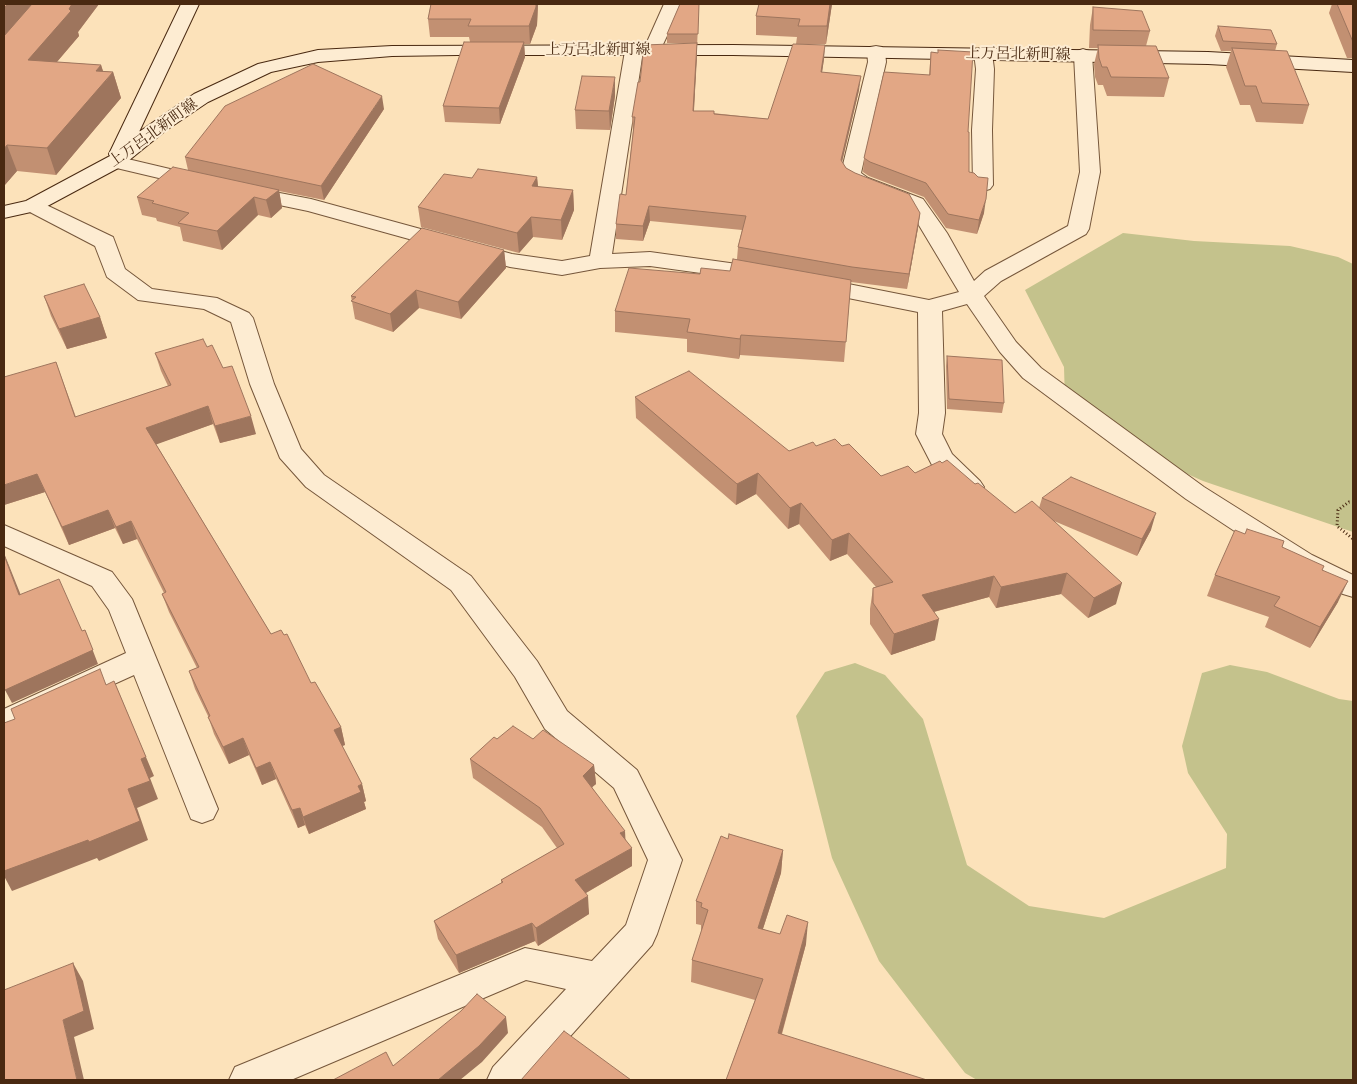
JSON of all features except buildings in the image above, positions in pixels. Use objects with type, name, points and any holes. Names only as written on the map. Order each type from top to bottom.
[{"type":"street","points":[[190,4],[115,162],[258,195],[311,205],[510,260],[562,268],[600,261],[650,259],[762,274],[930,307],[972,294],[993,276],[1078,229],[1090,172],[1085,114],[1084,55]]},
{"type":"street","points":[[600,261],[643,51],[673,4]]},
{"type":"street","name":"上万呂北新町線","points":[[4,212],[33,206],[115,162],[158,127],[201,98],[265,68],[318,56],[392,51],[458,50],[876,51],[1208,58],[1353,66]]},
{"type":"street","points":[[876,51],[877,62],[851,173],[853,177],[861,182],[916,203],[972,294],[1008,347],[1032,373],[1195,493],[1302,562],[1353,587]]},
{"type":"street","points":[[983,53],[985,69],[982,130],[983,185]]},
{"type":"street","points":[[33,206],[105,242],[114,272],[146,295],[209,303],[241,318],[262,384],[289,452],[314,481],[461,583],[526,669],[556,720],[626,779],[665,860],[640,934],[506,1080]]},
{"type":"street","points":[[930,307],[932,413],[929,434],[941,459],[990,501]]},
{"type":"street","points":[[4,535],[102,579],[122,606],[202,809]]},
{"type":"street","points":[[4,722],[142,659]]},
{"type":"street","points":[[248,1080],[525,964],[599,979]]},
{"type":"path","points":[[1353,502],[1349,502],[1338,510],[1337,526],[1353,539]]},
{"type":"shaded area","points":[[1123,233],[1194,241],[1290,246],[1338,257],[1353,264],[1353,532],[1203,481],[1098,434],[1065,402],[1064,367],[1025,290]]},
{"type":"shaded area","points":[[855,663],[885,675],[923,719],[967,865],[1029,906],[1104,918],[1226,868],[1227,834],[1188,773],[1182,746],[1202,673],[1230,665],[1267,672],[1339,699],[1353,701],[1353,1080],[977,1080],[965,1073],[879,961],[832,858],[796,716],[825,672]]}]
